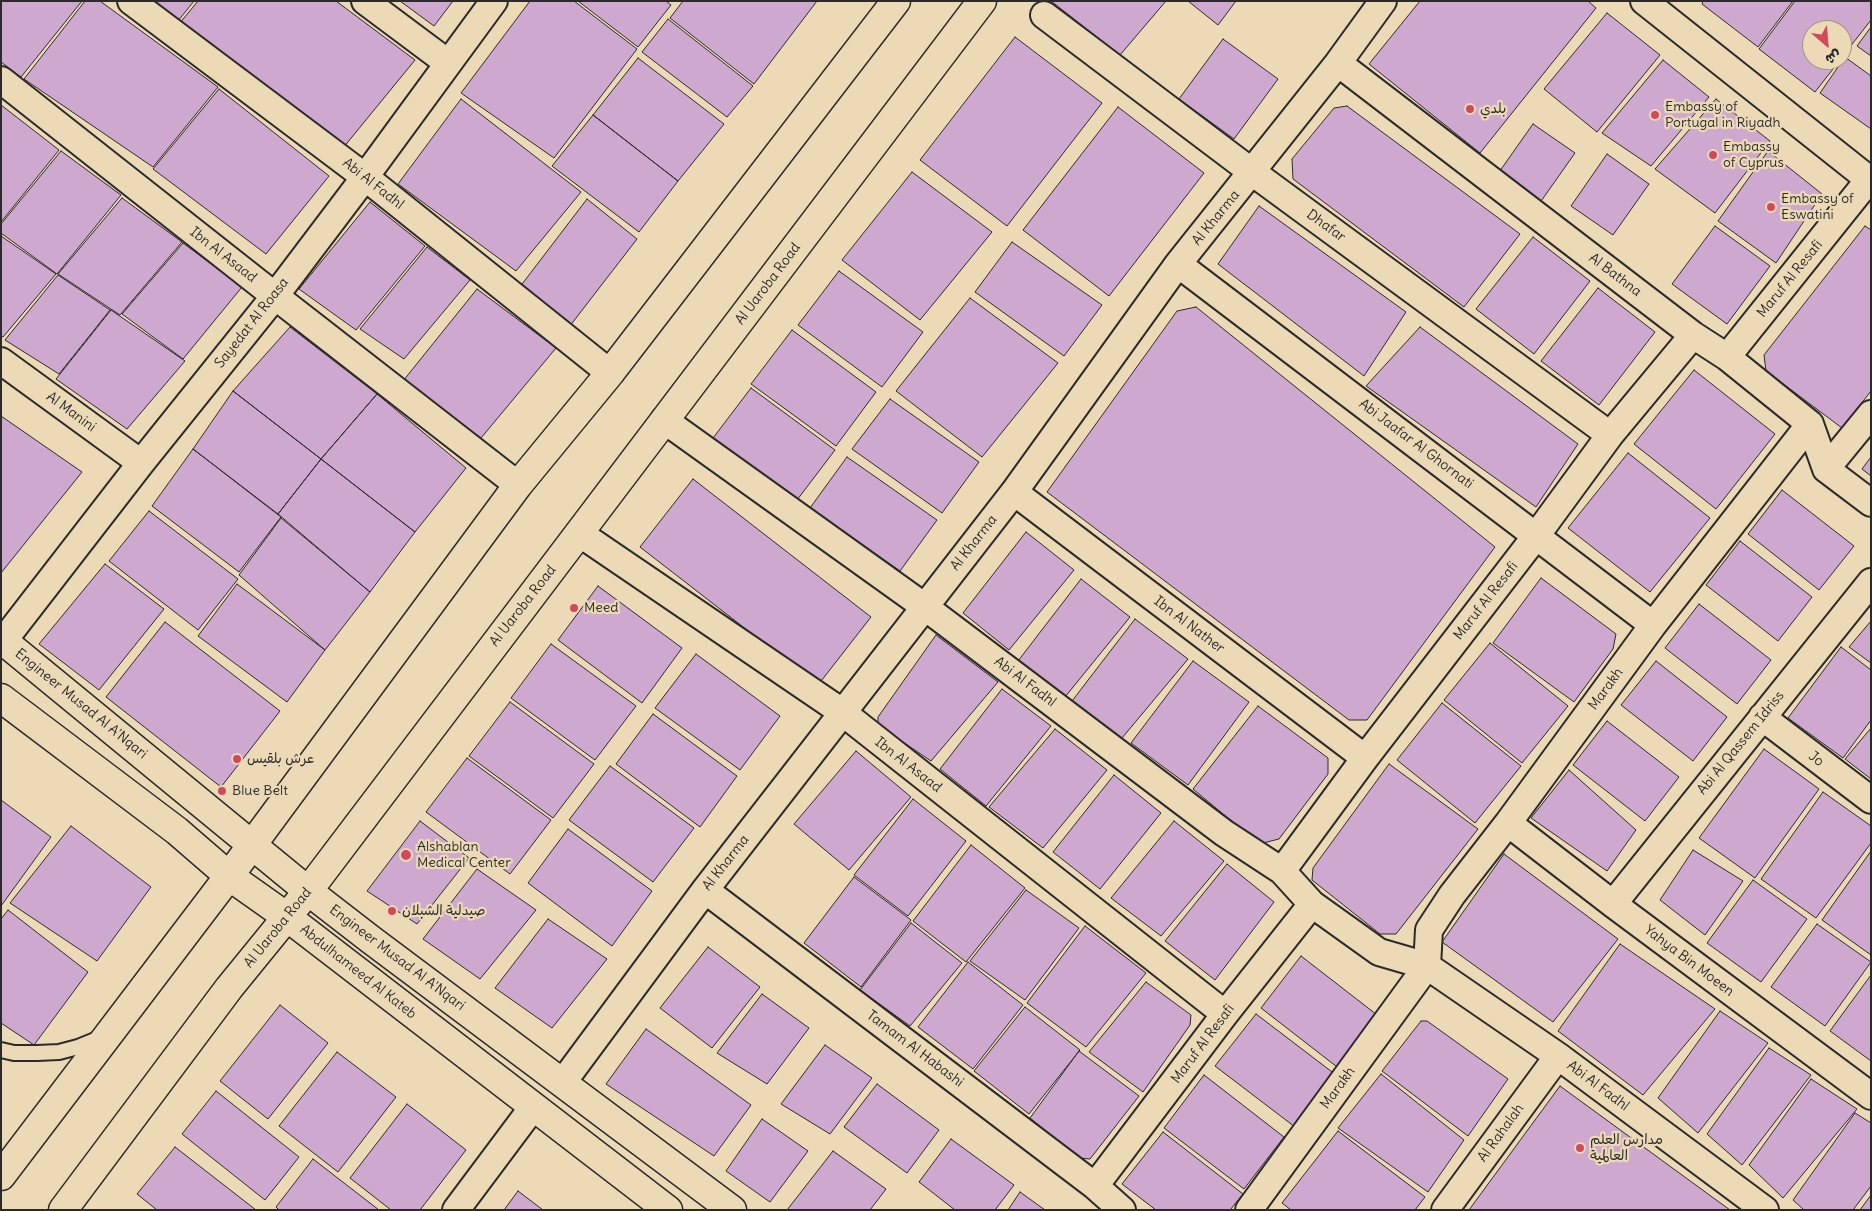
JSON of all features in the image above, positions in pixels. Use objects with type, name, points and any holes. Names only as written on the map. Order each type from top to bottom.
[{"type":"main road","points":[[1,1176],[229,876],[518,485],[610,373],[896,1]]},
{"type":"main road","name":"Al Uaroba Road","points":[[64,1210],[229,988],[308,891],[982,1]]},
{"type":"main road","name":"Engineer Musad Al A'Nqari","points":[[2,640],[308,891],[732,1210]]},
{"type":"main road","name":"Abdulhameed Al Kateb","points":[[1,698],[177,831],[229,876],[286,917],[668,1210]]},
{"type":"street","name":"Abi Al Fadhl","points":[[131,1],[365,177],[610,373]]},
{"type":"street","points":[[365,1],[448,63]]},
{"type":"street","name":"Sayedat Al Roasa","points":[[2,640],[274,296],[365,177],[494,1]]},
{"type":"street","name":"Al Kharma","points":[[563,1082],[842,712],[1014,492],[1178,264],[1338,63],[1383,1]]},
{"type":"street","points":[[1644,1],[1870,179]]},
{"type":"street","name":"Dhafar","points":[[1044,15],[1252,172],[1610,435]]},
{"type":"street","name":"Al Bathna","points":[[1338,63],[1693,335],[1727,357],[1810,424]]},
{"type":"street","name":"Ibn Al Asaad","points":[[1,80],[274,296],[518,485]]},
{"type":"street","name":"Maruf Al Resafi","points":[[1727,357],[1870,179]]},
{"type":"street","name":"Abi Jaafar Al Ghornati","points":[[1178,264],[1653,625]]},
{"type":"street","name":"Maruf Al Resafi","points":[[1282,871],[1365,758],[1536,536],[1610,435],[1693,335]]},
{"type":"street","name":"Al Manini","points":[[1,361],[141,463]]},
{"type":"street","points":[[1826,469],[1871,414]]},
{"type":"street","name":"Abi Al Fadhl","points":[[664,420],[925,607],[1224,833],[1282,871],[1312,904],[1379,952],[1427,966],[1558,1056],[1765,1210]]},
{"type":"street","points":[[1810,424],[1826,469],[1871,503]]},
{"type":"street","name":"Marakh","points":[[1249,1210],[1427,966],[1429,930],[1452,895],[1508,823],[1653,625],[1810,424]]},
{"type":"street","name":"Ibn Al Nather","points":[[1014,492],[1365,758]]},
{"type":"street","name":"Ibn Al Asaad","points":[[579,533],[842,712],[1225,1014]]},
{"type":"street","name":"Abi Al Qassem Idriss","points":[[1613,904],[1871,582]]},
{"type":"street","name":"Jo","points":[[1762,717],[1871,800]]},
{"type":"street","name":"Yahya Bin Moeen","points":[[1508,823],[1613,904],[1871,1096]]},
{"type":"street","name":"Tamam Al Habashi","points":[[706,890],[1095,1186],[1122,1210]]},
{"type":"street","name":"Maruf Al Resafi","points":[[1095,1186],[1225,1014],[1312,904]]},
{"type":"street","name":"Al Rahalah","points":[[1444,1210],[1558,1056]]},
{"type":"street","points":[[456,1210],[533,1107]]},
{"type":"lane","points":[[1,1050],[14,1053],[37,1054],[59,1052],[96,1040],[113,1030]]},
{"type":"building","points":[[1,1],[82,1],[21,77],[1,62]]},
{"type":"building","points":[[85,1],[100,1],[218,87],[153,167],[24,79]]},
{"type":"building","points":[[151,1],[194,1],[178,21]]},
{"type":"building","points":[[198,1],[336,1],[415,60],[343,148],[179,24]]},
{"type":"building","points":[[400,1],[453,1],[434,26]]},
{"type":"building","points":[[530,1],[574,1],[637,49],[554,158],[461,93]]},
{"type":"building","points":[[578,1],[666,1],[671,5],[638,47]]},
{"type":"building","points":[[683,1],[817,1],[754,84],[670,18]]},
{"type":"building","points":[[1051,1],[1166,1],[1120,55]]},
{"type":"building","points":[[1188,1],[1236,1],[1218,25]]},
{"type":"building","name":"بلدي","points":[[1420,1],[1588,1],[1596,8],[1480,153],[1369,64]]},
{"type":"building","points":[[1703,1],[1793,1],[1758,47],[1702,4]]},
{"type":"building","points":[[1795,1],[1871,1],[1871,20],[1852,44],[1852,20],[1802,20],[1802,70],[1832,70],[1815,92],[1759,49]]},
{"type":"building","points":[[1607,13],[1660,55],[1597,132],[1544,89]]},
{"type":"building","points":[[668,19],[753,86],[727,117],[642,52]]},
{"type":"building","points":[[1871,27],[1871,56],[1857,46]]},
{"type":"building","points":[[1015,37],[1102,103],[1007,226],[920,160]]},
{"type":"building","points":[[1223,39],[1278,79],[1234,139],[1179,99]]},
{"type":"building","points":[[638,58],[724,124],[678,181],[593,115]]},
{"type":"building","name":"Embassy of Portugal in Riyadh","points":[[1663,60],[1709,97],[1651,166],[1602,133]]},
{"type":"building","points":[[1852,62],[1871,76],[1871,129],[1820,93],[1836,70],[1852,70]]},
{"type":"building","points":[[219,89],[329,176],[266,254],[153,169]]},
{"type":"building","points":[[461,99],[581,192],[516,271],[398,184]]},
{"type":"building","name":"Embassy of Cyprus","points":[[1716,99],[1770,141],[1715,213],[1655,169]]},
{"type":"building","points":[[1,105],[59,150],[1,222]]},
{"type":"building","points":[[1347,106],[1520,234],[1464,307],[1293,179],[1292,159],[1334,108]]},
{"type":"building","points":[[1118,107],[1204,173],[1109,296],[1023,230]]},
{"type":"building","points":[[593,115],[678,181],[639,232],[552,166]]},
{"type":"building","points":[[1533,124],[1575,153],[1539,204],[1497,175]]},
{"type":"building","points":[[61,151],[121,195],[57,274],[1,233],[1,224]]},
{"type":"building","name":"Embassy of Eswatini","points":[[1768,151],[1822,194],[1776,263],[1718,221]]},
{"type":"building","points":[[1607,154],[1649,184],[1613,235],[1571,206]]},
{"type":"building","points":[[912,172],[992,232],[920,320],[842,260]]},
{"type":"building","points":[[122,198],[182,242],[120,315],[58,274]]},
{"type":"building","points":[[587,199],[637,239],[566,331],[516,292]]},
{"type":"building","points":[[370,202],[425,246],[356,330],[299,289]]},
{"type":"building","points":[[1259,206],[1406,312],[1364,376],[1218,264]]},
{"type":"building","points":[[1715,226],[1770,266],[1727,324],[1672,284]]},
{"type":"building","points":[[1865,226],[1871,230],[1871,391],[1842,428],[1766,371],[1764,355]]},
{"type":"building","points":[[1,236],[56,274],[3,337],[1,336]]},
{"type":"building","points":[[1533,237],[1590,281],[1534,354],[1476,309]]},
{"type":"building","points":[[1012,242],[1102,305],[1064,356],[975,292]]},
{"type":"building","points":[[183,243],[242,287],[183,359],[122,314]]},
{"type":"building","points":[[427,247],[470,280],[404,359],[360,329]]},
{"type":"building","points":[[839,271],[923,332],[882,387],[798,325]]},
{"type":"building","points":[[58,275],[110,310],[59,374],[5,340]]},
{"type":"building","points":[[1598,288],[1655,332],[1599,405],[1541,361]]},
{"type":"building","points":[[477,289],[556,348],[481,438],[403,381]]},
{"type":"building","points":[[970,298],[1058,363],[982,457],[896,391]]},
{"type":"building","points":[[1196,307],[1495,547],[1367,720],[1349,720],[1047,492],[1177,311]]},
{"type":"building","points":[[111,310],[185,361],[127,429],[56,379]]},
{"type":"building","points":[[290,327],[377,394],[321,459],[233,391]]},
{"type":"building","points":[[1420,327],[1578,444],[1536,507],[1366,386]]},
{"type":"building","points":[[792,330],[876,392],[836,446],[751,384]]},
{"type":"building","points":[[1694,370],[1775,434],[1716,509],[1634,444]]},
{"type":"building","points":[[751,388],[835,450],[794,504],[710,442]]},
{"type":"building","points":[[233,391],[321,459],[278,514],[193,449]]},
{"type":"building","points":[[377,394],[466,468],[415,532],[321,459]]},
{"type":"building","points":[[890,399],[979,462],[942,513],[852,449]]},
{"type":"building","points":[[1,416],[82,472],[1,573]]},
{"type":"building","points":[[193,449],[281,517],[239,572],[152,506]]},
{"type":"building","points":[[1628,453],[1710,518],[1650,592],[1568,528]]},
{"type":"building","points":[[847,457],[937,520],[900,571],[810,508]]},
{"type":"building","points":[[1871,457],[1871,476],[1862,469]]},
{"type":"building","points":[[321,459],[415,532],[370,592],[278,514]]},
{"type":"building","points":[[693,479],[871,617],[818,685],[640,547]]},
{"type":"building","points":[[1782,490],[1854,546],[1819,590],[1748,534]]},
{"type":"building","points":[[149,511],[238,579],[198,630],[109,561]]},
{"type":"building","points":[[281,518],[370,592],[325,650],[239,575]]},
{"type":"building","points":[[1026,532],[1074,570],[1009,650],[963,613]]},
{"type":"building","points":[[1740,541],[1812,597],[1778,641],[1706,585]]},
{"type":"building","points":[[105,564],[164,609],[99,690],[39,644]]},
{"type":"building","points":[[1541,578],[1616,634],[1613,649],[1574,702],[1493,643]]},
{"type":"building","points":[[1081,579],[1130,617],[1065,697],[1018,661]]},
{"type":"building","points":[[237,584],[325,650],[287,702],[198,636]]},
{"type":"building","points":[[598,586],[682,648],[642,703],[558,640]]},
{"type":"building","points":[[1699,604],[1771,660],[1737,704],[1665,648]]},
{"type":"building","points":[[1135,619],[1188,659],[1122,738],[1072,701]]},
{"type":"building","points":[[1871,621],[1871,663],[1849,647]]},
{"type":"building","points":[[165,622],[280,711],[221,787],[106,697]]},
{"type":"building","points":[[936,635],[998,682],[931,761],[878,725],[878,717]]},
{"type":"building","points":[[1490,643],[1568,706],[1522,763],[1444,700]]},
{"type":"building","points":[[551,644],[636,706],[595,760],[511,698]]},
{"type":"building","points":[[1841,647],[1871,670],[1871,720],[1843,758],[1788,718]]},
{"type":"building","points":[[696,654],[780,716],[740,770],[655,708]]},
{"type":"building","points":[[1193,661],[1249,702],[1188,785],[1131,743]]},
{"type":"building","points":[[1656,661],[1727,717],[1693,761],[1621,705]]},
{"type":"building","points":[[1002,689],[1051,726],[986,806],[940,769]]},
{"type":"building","points":[[510,702],[594,764],[553,818],[469,756]]},
{"type":"building","points":[[1442,703],[1521,766],[1475,823],[1397,760]]},
{"type":"building","points":[[1258,706],[1328,758],[1328,774],[1279,839],[1259,844],[1193,789]]},
{"type":"building","points":[[653,714],[737,776],[700,827],[616,764]]},
{"type":"building","points":[[1607,721],[1679,777],[1645,821],[1573,765]]},
{"type":"building","points":[[1871,728],[1871,779],[1845,759]]},
{"type":"building","points":[[1055,729],[1107,770],[1043,848],[989,807]]},
{"type":"building","points":[[1764,749],[1819,789],[1755,878],[1699,838]]},
{"type":"building","points":[[856,751],[911,797],[849,870],[794,824]]},
{"type":"building","points":[[467,758],[551,820],[510,874],[426,812]]},
{"type":"building","points":[[1389,764],[1478,829],[1396,934],[1380,934],[1312,880],[1313,868]]},
{"type":"building","points":[[610,766],[694,828],[653,882],[569,820]]},
{"type":"building","points":[[1569,770],[1636,830],[1607,871],[1531,818]]},
{"type":"building","points":[[1114,775],[1161,813],[1100,889],[1053,852]]},
{"type":"building","points":[[1823,792],[1871,826],[1871,843],[1816,918],[1761,879]]},
{"type":"building","points":[[913,799],[966,841],[908,916],[854,875]]},
{"type":"building","points":[[1,800],[51,837],[1,906]]},
{"type":"building","points":[[420,821],[469,858],[417,924],[367,891]]},
{"type":"building","points":[[1174,821],[1224,861],[1161,936],[1111,898]]},
{"type":"building","points":[[71,826],[151,887],[97,961],[10,903]]},
{"type":"building","points":[[568,829],[652,891],[612,946],[528,883]]},
{"type":"building","points":[[971,845],[1025,888],[966,962],[913,921]]},
{"type":"building","points":[[1693,850],[1743,881],[1705,935],[1660,900]]},
{"type":"building","points":[[1871,851],[1871,955],[1822,920]]},
{"type":"building","points":[[1504,854],[1618,939],[1553,1022],[1442,942]]},
{"type":"building","points":[[1227,864],[1274,902],[1215,980],[1165,941]]},
{"type":"building","points":[[477,869],[536,910],[480,979],[423,939]]},
{"type":"building","points":[[854,877],[911,920],[861,987],[804,943]]},
{"type":"building","points":[[1753,880],[1807,919],[1761,982],[1707,943]]},
{"type":"building","points":[[1026,890],[1079,928],[1025,1000],[970,961]]},
{"type":"building","points":[[8,910],[88,972],[34,1045],[1,1023],[1,919]]},
{"type":"building","points":[[548,919],[607,959],[552,1028],[495,988]]},
{"type":"building","points":[[911,923],[962,963],[910,1026],[860,990]]},
{"type":"building","points":[[1817,924],[1871,962],[1825,1026],[1771,987]]},
{"type":"building","points":[[1085,926],[1146,973],[1086,1047],[1027,1003]]},
{"type":"building","points":[[1620,944],[1715,1009],[1643,1095],[1558,1031]]},
{"type":"building","points":[[708,947],[760,987],[712,1048],[660,1008]]},
{"type":"building","points":[[1301,956],[1381,1018],[1341,1070],[1261,1008]]},
{"type":"building","points":[[968,962],[1023,1005],[973,1069],[918,1027]]},
{"type":"building","points":[[1871,975],[1871,1061],[1830,1031]]},
{"type":"building","points":[[1146,982],[1191,1015],[1190,1025],[1143,1092],[1089,1052]]},
{"type":"building","points":[[762,994],[809,1028],[767,1084],[717,1053]]},
{"type":"building","points":[[280,1005],[328,1043],[268,1119],[220,1081]]},
{"type":"building","points":[[1025,1007],[1080,1050],[1029,1114],[974,1071]]},
{"type":"building","points":[[1720,1011],[1768,1043],[1698,1133],[1658,1098]]},
{"type":"building","points":[[1256,1014],[1336,1075],[1295,1127],[1215,1066]]},
{"type":"building","points":[[1421,1021],[1427,1021],[1508,1079],[1468,1136],[1382,1071]]},
{"type":"building","points":[[646,1029],[751,1105],[714,1156],[606,1084]]},
{"type":"building","points":[[825,1045],[872,1078],[830,1134],[781,1104]]},
{"type":"building","points":[[1769,1048],[1811,1075],[1742,1165],[1707,1134]]},
{"type":"building","points":[[1079,1051],[1139,1096],[1090,1159],[1079,1158],[1030,1118]]},
{"type":"building","points":[[337,1052],[396,1097],[338,1172],[279,1126]]},
{"type":"building","points":[[1381,1074],[1464,1140],[1428,1192],[1338,1128]]},
{"type":"building","points":[[1204,1075],[1284,1137],[1244,1189],[1164,1128]]},
{"type":"building","points":[[1811,1079],[1857,1109],[1783,1198],[1749,1165]]},
{"type":"building","points":[[877,1084],[939,1130],[907,1173],[844,1127]]},
{"type":"building","name":"مدارس العلم العالمية","points":[[1560,1086],[1730,1210],[1469,1210]]},
{"type":"building","points":[[216,1091],[299,1157],[265,1200],[182,1134]]},
{"type":"building","points":[[407,1104],[466,1150],[420,1210],[391,1210],[350,1178]]},
{"type":"building","points":[[1855,1113],[1871,1123],[1871,1186],[1853,1210],[1804,1210],[1793,1200]]},
{"type":"building","points":[[762,1119],[808,1151],[770,1202],[726,1171]]},
{"type":"building","points":[[1338,1131],[1425,1197],[1415,1210],[1291,1210],[1282,1203]]},
{"type":"building","points":[[1163,1132],[1243,1194],[1230,1210],[1156,1210],[1122,1184]]},
{"type":"building","points":[[951,1139],[1014,1185],[995,1210],[955,1210],[919,1182]]},
{"type":"building","points":[[175,1147],[256,1210],[157,1210],[137,1194]]},
{"type":"building","points":[[833,1151],[886,1189],[870,1210],[787,1210]]},
{"type":"building","points":[[313,1159],[379,1210],[279,1210],[276,1207]]},
{"type":"building","points":[[518,1191],[543,1210],[504,1210]]},
{"type":"building","points":[[1020,1192],[1045,1210],[1008,1210]]},
{"type":"building","points":[[1871,1195],[1871,1210],[1860,1210]]},
{"type":"place","name":"بلدي","points":[[1470,109]]},
{"type":"place","name":"Embassy of Portugal in Riyadh","points":[[1655,115]]},
{"type":"place","name":"Embassy of Cyprus","points":[[1713,155]]},
{"type":"place","name":"Embassy of Eswatini","points":[[1771,207]]},
{"type":"place","name":"Meed","points":[[574,608]]},
{"type":"place","name":"عرش بلقيس","points":[[237,759]]},
{"type":"place","name":"Blue Belt","points":[[222,791]]},
{"type":"place","name":"Alshablan Medical Center","points":[[406,855]]},
{"type":"place","name":"صيدلية الشبلان","points":[[392,911]]},
{"type":"place","name":"مدارس العلم العالمية","points":[[1580,1148]]}]
